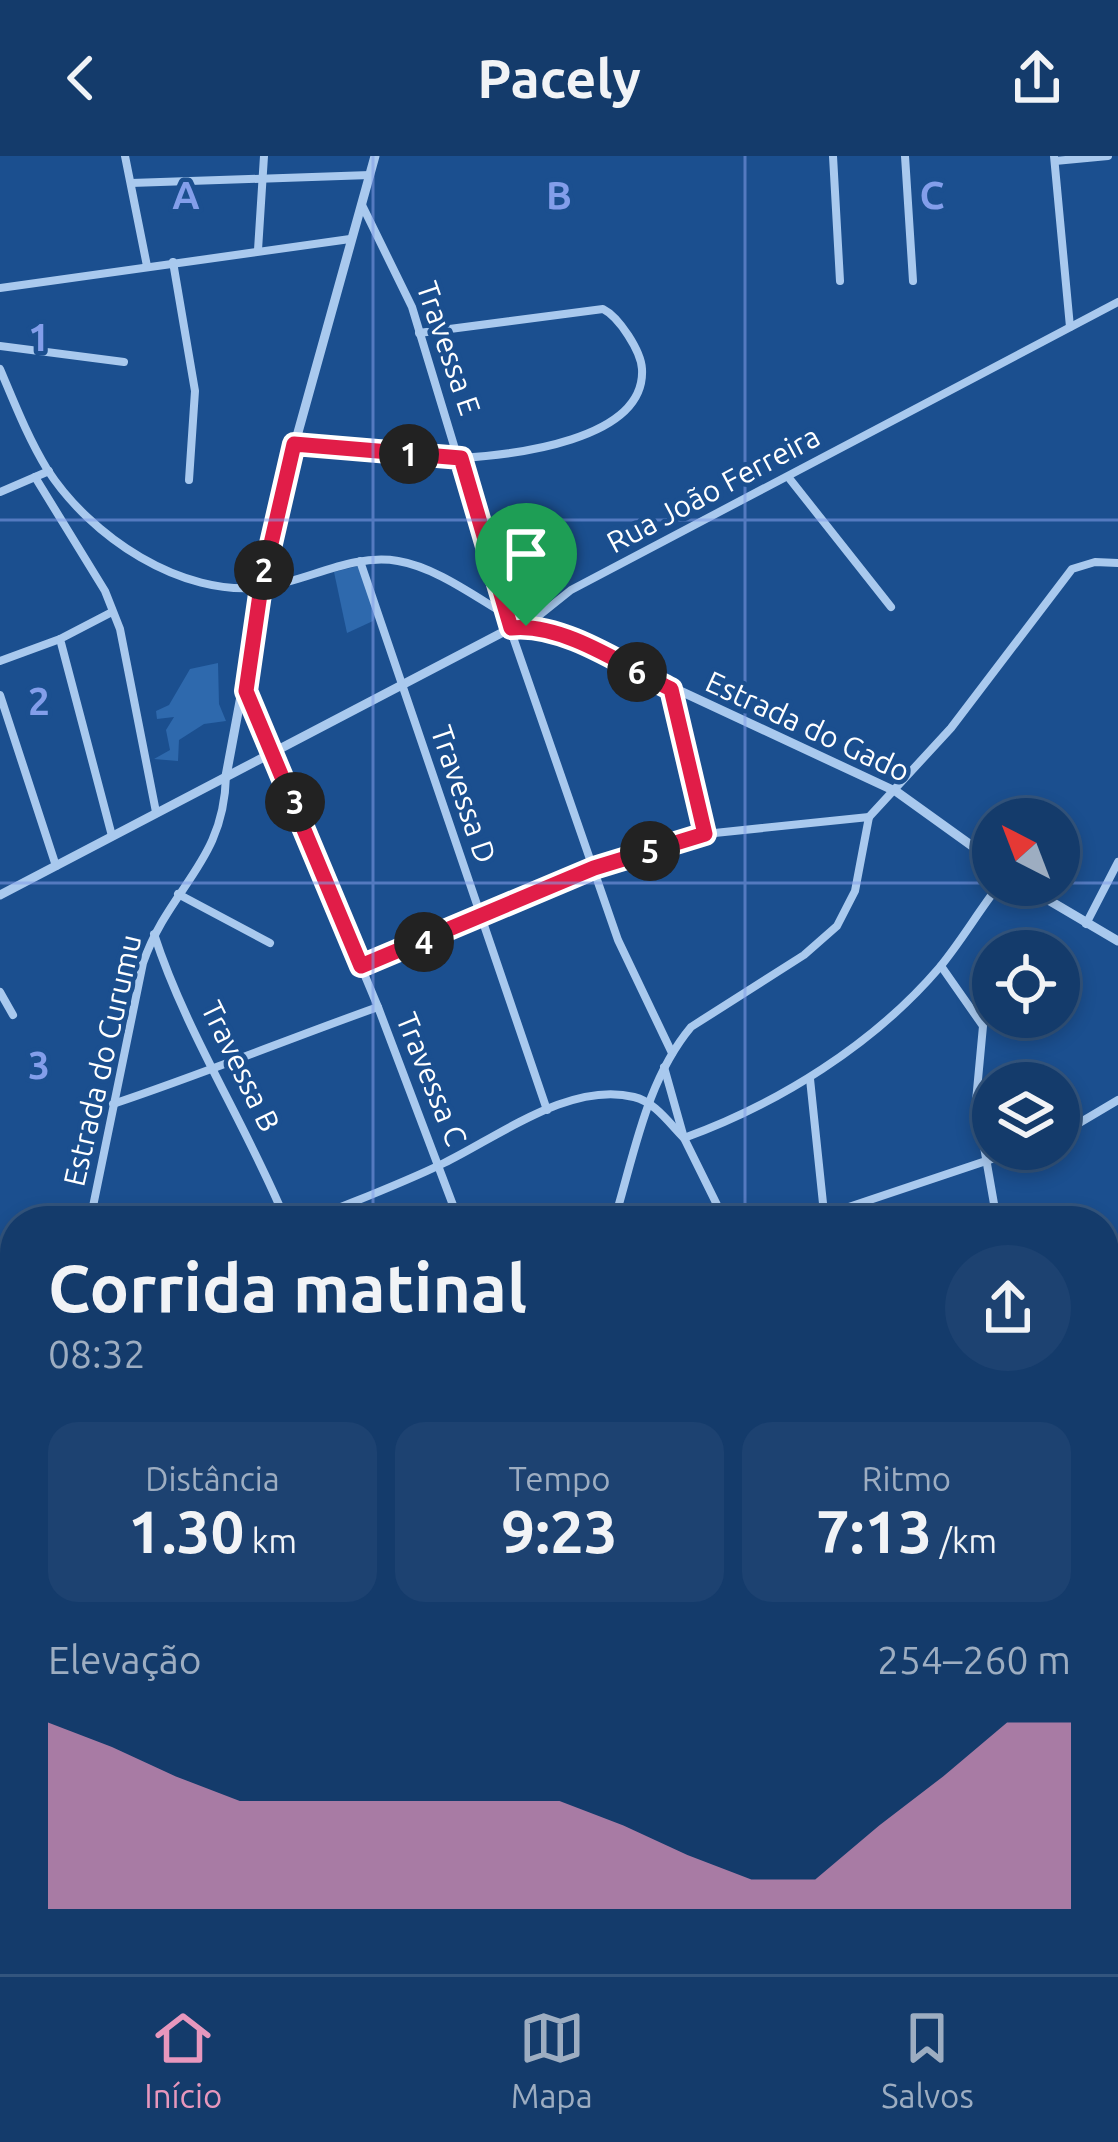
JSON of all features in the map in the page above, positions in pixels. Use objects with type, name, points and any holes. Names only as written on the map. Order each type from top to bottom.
[{"type":"street","points":[[125,156],[147,266]]},
{"type":"street","points":[[258,250],[264,156]]},
{"type":"street","name":"Estrada do Curumu","points":[[93,1206],[154,933],[220,831],[261,587],[294,444],[375,156]]},
{"type":"street","points":[[833,156],[839,281]]},
{"type":"street","points":[[905,156],[913,281]]},
{"type":"street","points":[[1070,327],[1054,159],[1108,156]]},
{"type":"street","points":[[131,183],[370,175]]},
{"type":"street","name":"Travessa E","points":[[362,205],[394,264],[419,333],[505,614],[618,940],[672,1053]]},
{"type":"street","points":[[0,288],[350,239]]},
{"type":"street","points":[[173,262],[195,391],[189,480]]},
{"type":"street","name":"Rua João Ferreira","points":[[526,626],[571,590],[1118,302]]},
{"type":"street","points":[[294,444],[461,458],[570,442],[626,410],[642,381],[641,362],[613,314],[590,310],[419,333]]},
{"type":"street","points":[[0,346],[124,362]]},
{"type":"street","points":[[0,369],[49,471],[106,531],[160,569],[190,579],[261,587],[360,561],[411,564],[505,614]]},
{"type":"street","points":[[0,492],[49,471]]},
{"type":"street","points":[[35,477],[96,574],[112,612],[136,699],[156,812]]},
{"type":"street","points":[[789,478],[891,607]]},
{"type":"street","name":"Travessa D","points":[[360,561],[547,1110]]},
{"type":"street","points":[[361,966],[594,868],[705,834],[868,817],[897,792],[1072,569],[1095,562],[1118,563]]},
{"type":"street","points":[[0,661],[60,639],[112,612]]},
{"type":"street","points":[[0,895],[511,628],[526,626]]},
{"type":"street","name":"Estrada do Gado","points":[[526,626],[564,638],[897,792],[972,846]]},
{"type":"street","points":[[60,639],[112,836]]},
{"type":"street","points":[[671,689],[705,834]]},
{"type":"street","name":"Travessa C","points":[[246,691],[378,1007],[454,1206]]},
{"type":"street","points":[[0,695],[56,866]]},
{"type":"street","points":[[618,1206],[649,1102],[672,1053],[691,1027],[804,955],[837,926],[855,891],[868,817]]},
{"type":"street","points":[[1086,925],[1118,862]]},
{"type":"street","points":[[178,894],[270,943]]},
{"type":"street","points":[[684,1138],[810,1078],[891,1016],[941,965],[984,906]]},
{"type":"street","points":[[1057,906],[1118,940]]},
{"type":"street","name":"Travessa B","points":[[154,933],[165,970],[279,1206]]},
{"type":"street","points":[[941,965],[983,1026],[980,1062]]},
{"type":"street","points":[[0,992],[13,1015]]},
{"type":"street","points":[[112,1104],[216,1072],[254,1052],[378,1007]]},
{"type":"street","points":[[664,1066],[684,1138],[718,1206]]},
{"type":"street","points":[[810,1078],[823,1206]]},
{"type":"street","points":[[343,1206],[441,1165],[547,1110],[606,1095],[649,1102],[684,1138]]},
{"type":"street","points":[[1080,1123],[1118,1100]]},
{"type":"street","points":[[847,1206],[972,1167]]},
{"type":"street","points":[[987,1170],[995,1206]]},
{"type":"shaded area","points":[[358,566],[376,613],[373,621],[347,633],[334,572]]},
{"type":"shaded area","points":[[218,663],[219,704],[226,721],[204,724],[179,740],[178,761],[154,759],[170,750],[166,730],[174,717],[157,719],[156,711],[169,705],[190,669]]},
{"type":"route","points":[[294,444],[461,458],[505,614],[511,628],[526,626],[564,638],[671,689],[705,834],[594,868],[361,966],[246,691],[261,587],[294,444]]}]
